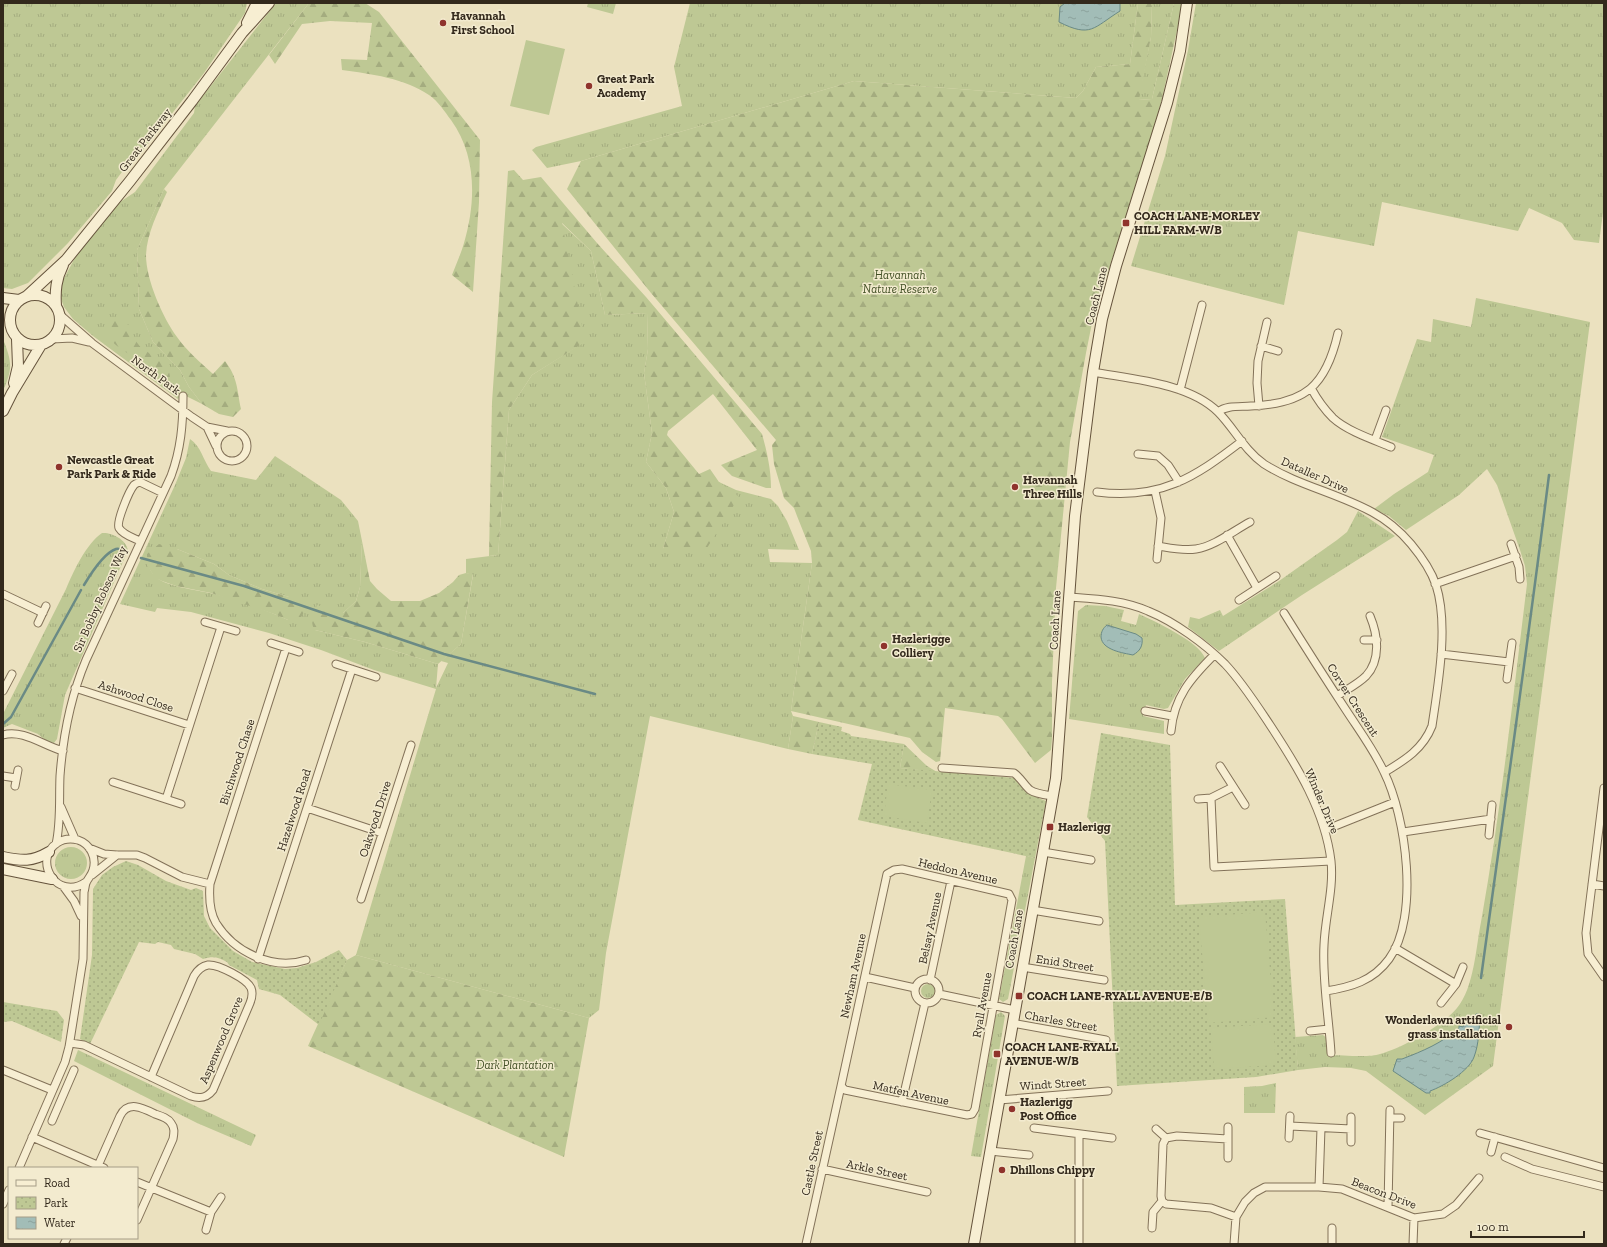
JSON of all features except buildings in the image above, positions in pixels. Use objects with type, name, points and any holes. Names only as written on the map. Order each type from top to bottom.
[{"type":"street","name":"Great Parkway","points":[[242,33],[257,3]]},
{"type":"street","name":"Great Parkway","points":[[12,393],[18,366],[17,339],[6,318],[23,298],[66,260],[130,181],[242,33],[269,3]]},
{"type":"street","name":"Coach Lane","points":[[974,1244],[1053,796],[1059,749],[1068,598],[1075,516],[1093,372],[1102,319],[1116,266],[1167,103],[1180,51],[1188,3]]},
{"type":"street","name":"Great Parkway","points":[[3,411],[41,345],[56,334],[59,327],[55,288],[59,274],[66,260]]},
{"type":"street","points":[[3,298],[23,298],[35,295],[44,297],[51,301],[58,310]]},
{"type":"street","points":[[1180,390],[1202,305]]},
{"type":"street","name":"North Park","points":[[58,310],[92,343],[207,427],[227,431],[237,431],[245,436],[248,446],[244,456],[240,459],[229,461],[221,456],[207,427]]},
{"type":"street","points":[[1259,406],[1257,383],[1258,361],[1267,322]]},
{"type":"street","points":[[1218,412],[1227,407],[1274,405],[1298,397],[1311,388],[1326,370],[1334,351],[1338,333]]},
{"type":"street","name":"North Park","points":[[52,338],[72,338],[92,343]]},
{"type":"street","points":[[17,339],[29,345],[41,345]]},
{"type":"street","points":[[1261,346],[1278,351]]},
{"type":"street","name":"Dataller Drive","points":[[1093,372],[1162,385],[1180,390],[1210,405],[1218,412],[1254,456],[1264,464],[1292,478],[1371,511],[1389,522],[1416,550],[1427,566],[1436,584],[1442,619],[1441,654],[1436,704],[1432,726],[1428,736],[1410,757],[1385,772]]},
{"type":"street","points":[[1311,388],[1319,402],[1334,419],[1353,430],[1391,447]]},
{"type":"street","name":"Sir Bobby Robson Way","points":[[53,848],[60,805],[63,751],[68,716],[75,688],[86,660],[171,476],[179,451],[183,425],[183,396]]},
{"type":"street","points":[[1376,440],[1386,410]]},
{"type":"street","points":[[217,447],[219,437],[227,431]]},
{"type":"street","points":[[1097,492],[1129,494],[1155,491],[1194,475],[1242,441]]},
{"type":"street","points":[[1138,454],[1158,456],[1168,465],[1179,482]]},
{"type":"street","points":[[140,541],[122,532],[118,527],[119,519],[132,488],[136,483],[140,482],[163,493]]},
{"type":"street","points":[[1155,491],[1161,518],[1157,559]]},
{"type":"street","points":[[1158,546],[1180,550],[1196,549],[1210,545],[1250,522]]},
{"type":"street","points":[[1227,535],[1257,588]]},
{"type":"street","points":[[1511,544],[1519,567],[1520,579]]},
{"type":"street","points":[[1436,584],[1516,556]]},
{"type":"street","points":[[1239,600],[1276,576]]},
{"type":"street","points":[[3,594],[44,610],[38,623]]},
{"type":"street","name":"Winder Drive","points":[[1068,598],[1124,603],[1149,611],[1171,622],[1214,655],[1236,676],[1292,758],[1308,788],[1325,830],[1331,861],[1331,889],[1324,928],[1326,991],[1331,1053]]},
{"type":"street","name":"Corver Crescent","points":[[1284,613],[1385,772],[1395,802],[1406,848],[1406,903],[1402,929],[1396,948],[1389,959],[1372,976],[1355,985],[1326,991]]},
{"type":"street","points":[[1337,696],[1361,680],[1369,672],[1375,658],[1377,640],[1375,628],[1370,616]]},
{"type":"street","points":[[205,622],[236,631]]},
{"type":"street","points":[[166,799],[221,627]]},
{"type":"street","points":[[1364,640],[1377,640]]},
{"type":"street","points":[[271,643],[299,652]]},
{"type":"street","points":[[1507,679],[1512,643]]},
{"type":"street","name":"Birchwood Chase","points":[[210,884],[286,648]]},
{"type":"street","points":[[1441,654],[1509,662]]},
{"type":"street","points":[[1171,731],[1172,716],[1182,693],[1192,679],[1214,655]]},
{"type":"street","points":[[336,664],[376,676]]},
{"type":"street","name":"Hazelwood Road","points":[[258,958],[352,669]]},
{"type":"street","points":[[3,691],[8,678]]},
{"type":"street","name":"Ashwood Close","points":[[75,688],[190,725]]},
{"type":"street","points":[[1145,711],[1172,716]]},
{"type":"street","points":[[3,735],[20,735],[51,748],[63,751]]},
{"type":"street","name":"Oakwood Drive","points":[[361,899],[411,745]]},
{"type":"street","points":[[1220,766],[1245,805]]},
{"type":"street","points":[[942,768],[1014,773],[1021,778],[1030,790],[1053,796]]},
{"type":"street","points":[[15,786],[18,770]]},
{"type":"street","points":[[3,776],[16,778]]},
{"type":"street","points":[[112,782],[181,804]]},
{"type":"street","points":[[1198,799],[1211,798],[1233,787]]},
{"type":"street","points":[[1604,788],[1602,826],[1592,884],[1586,933],[1588,954],[1604,977]]},
{"type":"street","points":[[1211,798],[1214,867],[1331,861]]},
{"type":"street","points":[[1325,830],[1395,802]]},
{"type":"street","name":"Sir Bobby Robson Way","points":[[60,805],[75,839]]},
{"type":"street","points":[[1489,835],[1492,805]]},
{"type":"street","points":[[307,808],[382,833]]},
{"type":"street","points":[[1403,832],[1490,819]]},
{"type":"street","points":[[3,857],[28,860],[38,858],[62,840],[75,839],[89,848],[104,854],[137,855],[182,877],[210,884],[210,905],[215,922],[233,942],[258,958],[272,962],[288,963],[306,960]]},
{"type":"street","points":[[52,879],[47,865],[53,848]]},
{"type":"street","points":[[89,848],[92,853],[94,863],[92,875]]},
{"type":"street","points":[[1043,852],[1092,860]]},
{"type":"street","points":[[3,869],[52,879],[64,886],[75,887],[86,882],[92,875],[117,855]]},
{"type":"street","name":"Heddon Avenue","points":[[894,870],[902,869],[1009,894],[1012,900]]},
{"type":"street","name":"Newham Avenue","points":[[843,1088],[887,874],[894,870]]},
{"type":"street","name":"Belsay Avenue","points":[[930,980],[951,881]]},
{"type":"street","points":[[19,1167],[67,1056],[83,959],[84,892],[86,882]]},
{"type":"street","points":[[1592,884],[1604,886]]},
{"type":"street","points":[[64,886],[74,901],[83,920]]},
{"type":"street","name":"Ryall Avenue","points":[[972,1114],[975,1109],[1012,900]]},
{"type":"street","points":[[1032,910],[1099,921]]},
{"type":"street","points":[[1396,948],[1456,984]]},
{"type":"street","name":"Aspenwood Grove","points":[[70,1043],[84,1045],[151,1077],[202,1098],[209,1094],[214,1087],[250,1003],[252,991],[247,983],[241,978],[216,966],[209,965],[199,969],[194,976],[151,1077]]},
{"type":"street","name":"Enid Street","points":[[1022,967],[1104,980]]},
{"type":"street","points":[[1441,1003],[1456,984],[1463,967]]},
{"type":"street","points":[[865,977],[915,988]]},
{"type":"street","points":[[924,979],[930,980],[934,981],[938,987],[939,994],[931,1002],[920,1002],[915,995],[915,988],[919,982],[924,979]]},
{"type":"street","points":[[939,994],[1015,1010]]},
{"type":"street","points":[[902,1102],[925,1003]]},
{"type":"street","name":"Charles Street","points":[[1012,1023],[1106,1040]]},
{"type":"street","points":[[1310,1031],[1329,1030]]},
{"type":"street","points":[[3,1070],[52,1090]]},
{"type":"street","points":[[52,1121],[74,1070]]},
{"type":"street","points":[[60,1072],[71,1077]]},
{"type":"street","name":"Matfen Avenue","points":[[843,1088],[902,1102],[967,1115],[972,1114]]},
{"type":"street","name":"Castle Street","points":[[806,1244],[822,1169],[843,1088]]},
{"type":"street","name":"Windt Street","points":[[999,1100],[1108,1091]]},
{"type":"street","points":[[32,1138],[100,1167],[121,1112],[130,1106],[141,1107],[168,1120],[174,1130],[173,1139],[151,1188],[140,1206]]},
{"type":"street","points":[[44,1109],[55,1114]]},
{"type":"street","points":[[1388,1207],[1390,1110]]},
{"type":"street","points":[[1289,1138],[1290,1116]]},
{"type":"street","points":[[1351,1117],[1351,1142]]},
{"type":"street","points":[[1390,1118],[1401,1118]]},
{"type":"street","points":[[1290,1126],[1351,1129]]},
{"type":"street","points":[[1228,1127],[1228,1158]]},
{"type":"street","points":[[1034,1128],[1112,1138]]},
{"type":"street","points":[[1319,1187],[1321,1128]]},
{"type":"street","points":[[1156,1129],[1166,1138]]},
{"type":"street","points":[[1480,1133],[1604,1168]]},
{"type":"street","points":[[1079,1134],[1079,1244]]},
{"type":"street","points":[[1166,1138],[1178,1136],[1228,1139]]},
{"type":"street","points":[[1491,1152],[1495,1137]]},
{"type":"street","points":[[1152,1228],[1153,1212],[1162,1201],[1163,1144],[1166,1138]]},
{"type":"street","points":[[990,1151],[1029,1155]]},
{"type":"street","points":[[1515,1152],[1508,1158],[1532,1169],[1604,1187]]},
{"type":"street","name":"Arkle Street","points":[[822,1169],[927,1192]]},
{"type":"street","name":"Beacon Drive","points":[[1234,1244],[1236,1217],[1244,1202],[1254,1193],[1265,1188],[1319,1187],[1342,1189],[1414,1218],[1443,1214],[1456,1205],[1479,1178]]},
{"type":"street","points":[[138,1182],[211,1212]]},
{"type":"street","points":[[3,1204],[8,1192]]},
{"type":"street","points":[[206,1230],[211,1212],[221,1197]]},
{"type":"street","points":[[1162,1201],[1166,1204],[1211,1208],[1236,1217]]},
{"type":"street","points":[[1413,1244],[1414,1218]]},
{"type":"street","points":[[1332,1228],[1332,1244]]},
{"type":"green space","points":[[3,3],[247,3],[245,13],[204,73],[144,149],[133,157],[116,180],[112,191],[68,243],[28,283],[12,289],[3,288]]},
{"type":"green space","points":[[276,3],[309,3],[164,189],[137,250],[139,309],[153,342],[180,370],[189,387],[202,404],[182,394],[178,399],[93,336],[73,319],[64,307],[60,296],[62,282],[77,254],[120,202],[135,192],[194,113],[195,106]]},
{"type":"green space","points":[[309,3],[365,3],[379,12],[480,140],[479,202],[473,292],[452,275],[463,247],[471,212],[472,196],[470,164],[460,134],[438,103],[432,97],[419,89],[409,84],[387,78],[342,70],[341,59],[367,60],[372,23],[330,21],[302,24],[275,64],[269,55]]},
{"type":"green space","points":[[588,3],[616,3],[613,14],[587,7]]},
{"type":"green space","points":[[690,3],[1138,3],[1130,64],[1096,67],[1083,91],[1076,98],[854,81],[581,161],[547,168],[532,150],[536,147],[682,106],[674,67]]},
{"type":"green space","name":"Havannah Nature Reserve","points":[[1138,3],[1152,3],[1151,37],[1139,100],[1152,99],[1174,3],[1183,3],[1162,99],[1145,158],[1093,318],[1070,442],[1056,588],[1051,750],[1035,763],[1002,719],[998,716],[945,708],[940,761],[936,762],[922,752],[910,738],[791,711],[812,563],[811,551],[794,508],[784,498],[774,464],[772,445],[776,440],[651,293],[567,189],[581,161],[854,81],[1076,98],[1083,91],[1096,67],[1130,64]]},
{"type":"green space","points":[[1152,3],[1174,3],[1152,99],[1138,100],[1151,37]]},
{"type":"green space","points":[[1196,3],[1604,3],[1604,205],[1599,243],[1574,240],[1562,223],[1529,208],[1518,231],[1382,202],[1374,246],[1298,231],[1284,305],[1131,266],[1165,156],[1188,50]]},
{"type":"green space","points":[[526,40],[565,49],[549,115],[510,106]]},
{"type":"green space","points":[[514,170],[523,180],[541,177],[597,243],[646,297],[762,434],[766,447],[771,488],[766,488],[732,476],[721,465],[757,450],[713,394],[668,431],[667,435],[699,474],[710,469],[719,482],[739,497],[707,548],[663,549],[674,512],[666,488],[646,462],[652,433],[644,373],[648,349],[647,313],[605,315],[591,251],[562,223],[585,342],[532,375],[509,410],[498,555],[489,556],[492,402],[508,171]]},
{"type":"green space","points":[[164,189],[167,192],[148,239],[146,255],[152,287],[166,320],[177,337],[190,352],[213,374],[225,361],[229,367],[236,384],[241,409],[233,417],[219,414],[202,404],[189,387],[180,370],[153,342],[139,309],[137,250]]},
{"type":"green space","points":[[561,223],[591,251],[605,315],[647,313],[648,349],[644,373],[652,433],[646,462],[666,488],[674,512],[663,549],[719,482],[736,490],[771,499],[778,506],[787,521],[799,550],[768,549],[770,562],[812,563],[791,711],[793,716],[788,749],[650,716],[606,953],[599,1010],[589,1018],[356,955],[436,689],[374,670],[321,650],[269,633],[191,612],[157,608],[155,612],[120,604],[175,485],[186,458],[190,439],[197,445],[211,471],[256,480],[275,456],[341,500],[358,521],[362,541],[360,587],[356,601],[343,613],[315,630],[365,642],[438,664],[436,688],[448,663],[441,661],[461,644],[473,575],[466,573],[466,559],[498,555],[509,410],[532,375],[584,342]],"holes":[[[177,549],[214,564],[229,575],[262,589],[289,597],[288,620],[230,598],[165,582],[155,576],[151,571],[147,554]]]},
{"type":"green space","points":[[1476,298],[1590,322],[1493,1066],[1425,1115],[1366,1071],[1351,1068],[1325,1067],[1298,1070],[1295,1037],[1323,1035],[1328,1039],[1329,1055],[1369,1056],[1389,1051],[1421,1036],[1450,1015],[1463,1000],[1471,979],[1495,838],[1527,584],[1525,566],[1497,485],[1487,469],[1459,495],[1406,530],[1389,516],[1374,509],[1428,472],[1434,455],[1382,437],[1417,339],[1431,342],[1433,319],[1471,327]]},
{"type":"green space","points":[[119,317],[125,319],[138,344],[165,366],[170,377],[167,383],[158,380],[138,360],[117,346],[108,337],[107,326],[109,322]]},
{"type":"green space","points":[[3,339],[10,359],[10,371],[3,391]]},
{"type":"green space","points":[[1358,511],[1395,536],[1302,595],[1219,651],[1188,627],[1190,617],[1199,619],[1220,610],[1223,616],[1279,581],[1347,532]]},
{"type":"green space","points":[[102,533],[118,537],[127,546],[128,550],[65,695],[57,739],[54,743],[46,741],[38,734],[12,724],[3,728],[3,714],[76,567],[85,551]]},
{"type":"green space","points":[[362,541],[370,581],[391,601],[420,601],[439,593],[459,575],[466,573],[473,574],[461,644],[438,664],[365,642],[315,630],[313,627],[313,615],[317,605],[343,613],[356,601],[360,587]]},
{"type":"green space","points":[[159,544],[177,549],[214,564],[229,575],[262,589],[303,601],[304,612],[300,619],[288,620],[211,593],[176,586],[155,578],[147,565],[147,554]]},
{"type":"green space","points":[[1086,605],[1105,606],[1124,610],[1121,621],[1136,625],[1139,614],[1166,627],[1186,639],[1201,652],[1205,658],[1185,679],[1168,708],[1164,709],[1146,705],[1143,716],[1164,721],[1164,734],[1069,719],[1078,611]]},
{"type":"green space","points":[[793,716],[819,722],[812,754],[788,749]]},
{"type":"green space","points":[[819,722],[842,727],[841,731],[850,734],[851,736],[904,744],[900,768],[1015,778],[1032,794],[1046,801],[1035,858],[858,820],[872,764],[812,754]]},
{"type":"green space","points":[[1101,733],[1170,745],[1175,905],[1285,899],[1298,1070],[1256,1077],[1117,1086],[1105,841],[1087,817]]},
{"type":"green space","points":[[904,744],[927,766],[937,772],[900,768]]},
{"type":"green space","points":[[888,784],[932,790],[927,823],[884,816]]},
{"type":"green space","points":[[68,847],[74,847],[84,854],[87,863],[86,869],[80,876],[74,879],[68,879],[58,872],[55,866],[55,860],[62,850]]},
{"type":"green space","points":[[1026,856],[1035,858],[1008,999],[1003,1002],[999,999]]},
{"type":"green space","points":[[126,861],[138,865],[166,881],[191,890],[196,888],[203,891],[204,916],[210,928],[233,951],[252,962],[285,969],[297,968],[316,962],[339,950],[347,960],[319,1025],[280,995],[259,989],[257,980],[229,965],[224,960],[213,957],[203,959],[195,954],[174,949],[171,945],[158,942],[155,944],[139,942],[90,1044],[80,1039],[92,955],[93,889],[102,875],[113,867]]},
{"type":"green space","points":[[1265,912],[1274,1017],[1208,1023],[1199,917]]},
{"type":"green space","name":"Dark Plantation","points":[[356,955],[589,1018],[564,1157],[308,1046],[347,960]]},
{"type":"green space","points":[[925,984],[931,984],[935,988],[935,994],[931,998],[925,998],[921,994],[921,988]]},
{"type":"green space","points":[[3,1002],[57,1011],[64,1020],[61,1042],[12,1021],[3,1022]]},
{"type":"green space","points":[[1001,1012],[1005,1016],[981,1157],[971,1156],[996,1015]]},
{"type":"green space","points":[[1273,1024],[1276,1065],[1214,1069],[1211,1028]]},
{"type":"green space","points":[[78,1050],[256,1135],[251,1146],[197,1123],[74,1061]]},
{"type":"green space","points":[[1276,1083],[1275,1113],[1244,1113],[1244,1087],[1262,1086]]},
{"type":"water","points":[[1065,3],[1120,3],[1120,11],[1091,29],[1078,29],[1059,22],[1060,7]]},
{"type":"water","points":[[1107,625],[1136,634],[1142,638],[1142,643],[1138,652],[1133,655],[1114,650],[1105,645],[1102,641],[1101,635],[1103,629]]},
{"type":"water","points":[[1476,1014],[1479,1014],[1480,1016],[1476,1052],[1467,1068],[1462,1073],[1442,1086],[1430,1091],[1430,1093],[1426,1093],[1393,1071],[1397,1059],[1402,1059],[1425,1050],[1453,1033],[1459,1028],[1459,1026],[1463,1027],[1465,1020],[1468,1020],[1468,1022]]},
{"type":"waterway","points":[[1481,978],[1549,475]]},
{"type":"waterway","points":[[84,585],[98,565],[111,551],[117,549],[126,551]]},
{"type":"waterway","points":[[141,558],[244,586],[444,654],[595,694]]},
{"type":"waterway","points":[[3,724],[11,717],[81,590]]},
{"type":"place","name":"Havannah First School","points":[[443,23]]},
{"type":"place","name":"Great Park Academy","points":[[589,86]]},
{"type":"place","name":"COACH LANE-MORLEY HILL FARM-W/B","points":[[1126,223]]},
{"type":"place","name":"Newcastle Great Park Park & Ride","points":[[59,467]]},
{"type":"place","name":"Havannah Three Hills","points":[[1015,487]]},
{"type":"place","name":"Hazlerigge Colliery","points":[[884,646]]},
{"type":"place","name":"Hazlerigg","points":[[1050,827]]},
{"type":"place","name":"COACH LANE-RYALL AVENUE-E/B","points":[[1019,996]]},
{"type":"place","name":"Wonderlawn artificial grass installation","points":[[1509,1027]]},
{"type":"place","name":"COACH LANE-RYALL AVENUE-W/B","points":[[997,1054]]},
{"type":"place","name":"Hazlerigg Post Office","points":[[1012,1109]]},
{"type":"place","name":"Dhillons Chippy","points":[[1002,1170]]}]
